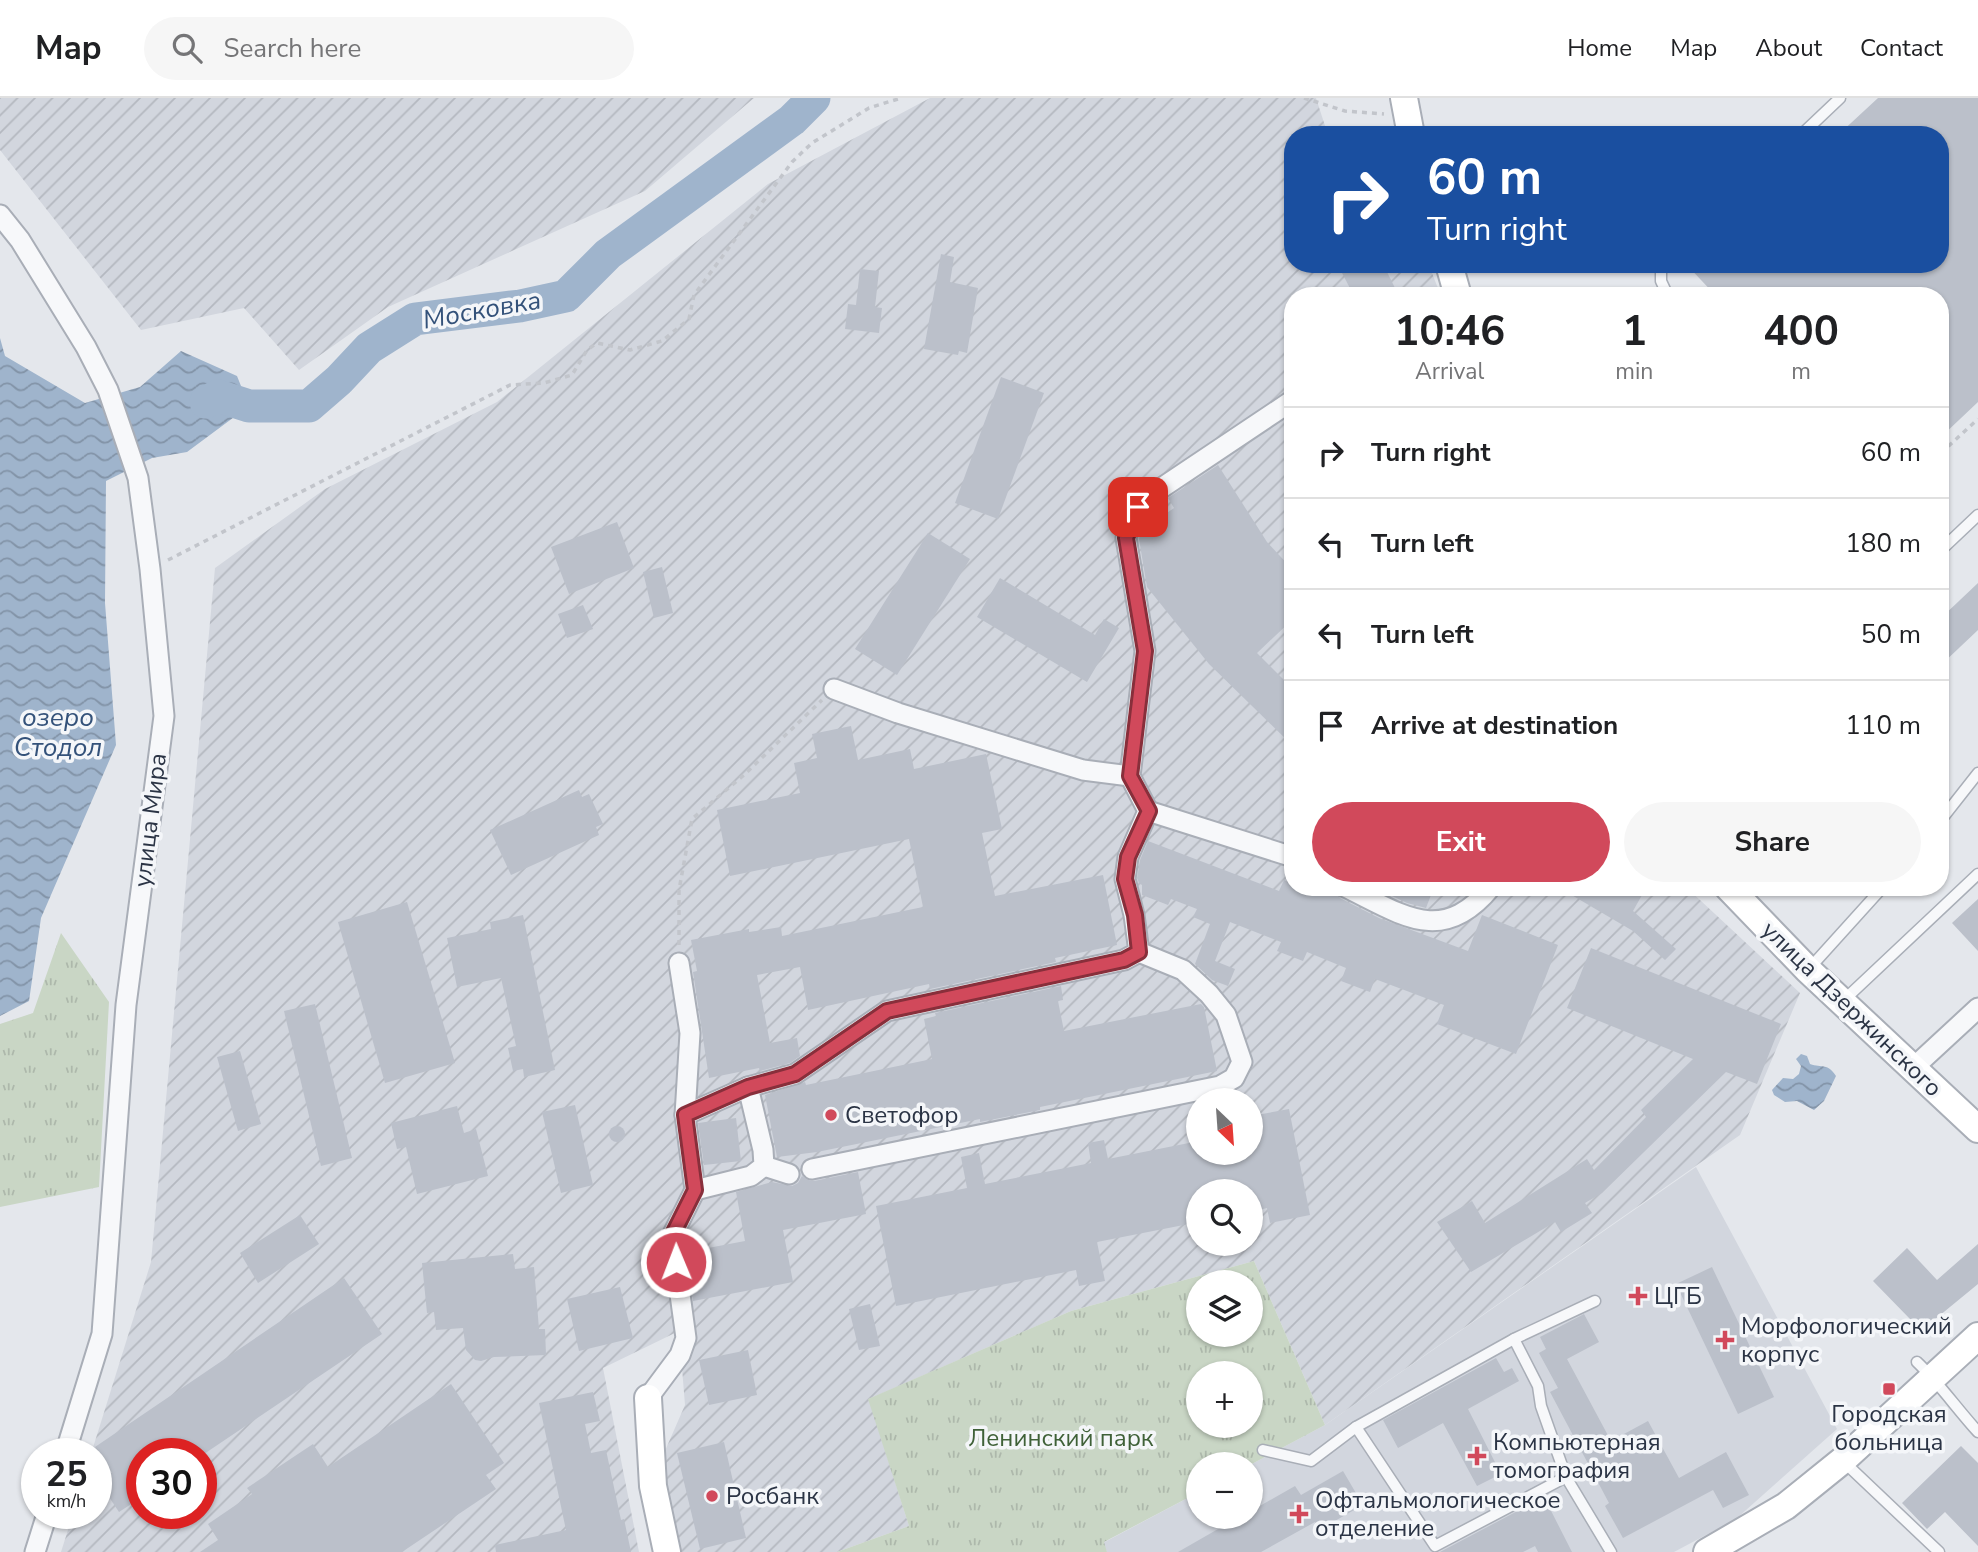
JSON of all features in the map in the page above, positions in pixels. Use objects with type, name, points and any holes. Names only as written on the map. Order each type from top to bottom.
[{"type":"main road","points":[[1396,106],[1406,126]]},
{"type":"main road","name":"улица Дзержинского","points":[[1737,896],[1808,970],[1978,1129]]},
{"type":"main road","points":[[1707,1552],[1786,1506],[1843,1460],[1925,1370],[1978,1336]]},
{"type":"main road","points":[[648,1398],[653,1486],[667,1552]]},
{"type":"street","name":"улица Мира","points":[[0,215],[20,240],[86,347],[108,390],[138,478],[164,716],[126,1005],[102,1334],[70,1438]]},
{"type":"street","points":[[1284,406],[1154,493],[1138,507],[1126,538],[1145,651],[1130,776],[1149,811],[1284,854]]},
{"type":"street","points":[[834,689],[898,713],[1083,771],[1130,776]]},
{"type":"street","points":[[1139,952],[1135,915],[1125,879],[1128,857],[1149,811]]},
{"type":"street","points":[[1364,896],[1411,919],[1434,922],[1459,916],[1482,896]]},
{"type":"street","points":[[685,1115],[748,1087],[795,1074],[887,1011],[1124,960],[1139,952]]},
{"type":"street","points":[[813,1169],[1220,1086],[1234,1078],[1242,1062],[1226,1015],[1209,994],[1183,970],[1139,952]]},
{"type":"street","points":[[648,1398],[680,1355],[686,1338],[672,1236],[695,1190],[685,1115],[690,1033],[679,963]]},
{"type":"street","points":[[1912,1069],[1978,1008]]},
{"type":"street","points":[[748,1087],[763,1150],[764,1166]]},
{"type":"street","points":[[764,1166],[789,1174]]},
{"type":"street","points":[[695,1190],[751,1176],[764,1166]]},
{"type":"street","points":[[36,1552],[43,1529]]},
{"type":"lane","points":[[1810,126],[1840,98]]},
{"type":"lane","points":[[1949,542],[1978,515]]},
{"type":"lane","points":[[1949,810],[1978,773]]},
{"type":"lane","points":[[1842,1002],[1978,874]]},
{"type":"lane","points":[[1808,970],[1875,896]]},
{"type":"lane","points":[[1263,1450],[1311,1461],[1356,1427],[1514,1339],[1595,1301]]},
{"type":"lane","points":[[1514,1339],[1538,1386],[1541,1406],[1566,1477],[1611,1552]]},
{"type":"lane","points":[[1925,1370],[1978,1432]]},
{"type":"lane","points":[[1356,1427],[1435,1546],[1566,1477]]},
{"type":"lane","points":[[1843,1460],[1939,1552]]},
{"type":"path","points":[[150,569],[510,385],[544,383],[572,375],[587,350],[597,344],[630,350],[662,341],[689,319],[694,295],[731,241],[793,162],[813,143],[869,108],[901,98]]},
{"type":"path","points":[[1304,98],[1345,111],[1396,106]]},
{"type":"path","points":[[1949,446],[1978,419]]},
{"type":"path","points":[[679,963],[679,890],[692,819],[745,774],[834,689]]},
{"type":"shaded area","points":[[0,98],[754,98],[645,191],[388,307],[299,370],[244,308],[141,330],[0,150]]},
{"type":"shaded area","points":[[930,98],[1316,98],[1325,126],[1284,126],[1284,273],[1432,273],[1437,287],[1284,287],[1284,896],[1696,896],[1800,993],[1740,1135],[1325,1425],[1263,1282],[1263,1270],[1258,1270],[1254,1261],[1221,1270],[1186,1270],[1186,1280],[1071,1311],[869,1399],[909,1526],[837,1552],[678,1552],[661,1460],[685,1405],[679,1331],[603,1368],[639,1552],[61,1552],[68,1529],[112,1529],[112,1438],[96,1438],[151,1262],[215,568],[325,489],[497,402],[768,184]]},
{"type":"shaded area","name":"ЦГБ","points":[[1696,1167],[1837,1429],[1736,1519],[1674,1552],[1107,1552],[1103,1543],[1186,1499],[1186,1529],[1263,1529],[1263,1458],[1325,1425]]},
{"type":"green space","points":[[61,933],[109,1002],[99,1187],[0,1207],[0,1024],[33,1013]]},
{"type":"green space","name":"Ленинский парк","points":[[1254,1261],[1258,1270],[1221,1270]]},
{"type":"green space","name":"Ленинский парк","points":[[1186,1280],[1186,1347],[1263,1347],[1263,1282],[1325,1425],[1263,1458],[1263,1452],[1186,1452],[1186,1499],[1104,1542],[1107,1552],[837,1552],[909,1526],[868,1399],[1071,1311]]},
{"type":"water","name":"озеро Стодол","points":[[0,338],[5,356],[85,403],[140,387],[181,351],[237,376],[249,406],[187,452],[152,458],[106,481],[105,603],[116,745],[41,918],[29,1001],[0,1016]]},
{"type":"water","points":[[1801,1054],[1807,1056],[1810,1064],[1827,1068],[1836,1076],[1824,1101],[1814,1110],[1797,1101],[1785,1102],[1774,1095],[1772,1090],[1783,1078],[1793,1079],[1799,1074],[1801,1066],[1796,1059]]},
{"type":"building","points":[[1878,98],[1978,98],[1978,402],[1949,429],[1949,287],[1708,287],[1694,273],[1949,273],[1949,126],[1848,126]]},
{"type":"building","points":[[941,254],[954,257],[950,282],[978,288],[967,353],[959,351],[958,355],[924,349]]},
{"type":"building","points":[[860,269],[879,271],[875,307],[882,308],[879,333],[845,329],[848,304],[856,305]]},
{"type":"building","points":[[1342,273],[1388,273],[1394,287],[1349,287]]},
{"type":"building","points":[[1001,377],[1044,393],[998,519],[955,503]]},
{"type":"building","points":[[1218,465],[1267,542],[1284,560],[1284,628],[1257,653],[1284,680],[1284,737],[1209,664],[1147,587],[1139,539],[1141,531],[1174,508],[1168,498]]},
{"type":"building","points":[[617,522],[634,568],[569,594],[551,547]]},
{"type":"building","points":[[928,533],[970,559],[897,675],[855,649]]},
{"type":"building","points":[[662,567],[673,613],[654,618],[643,572]]},
{"type":"building","points":[[1000,578],[1095,635],[1104,619],[1119,628],[1087,682],[977,617]]},
{"type":"building","points":[[1978,583],[1978,630],[1949,657],[1949,610]]},
{"type":"building","points":[[583,605],[593,629],[567,638],[558,614]]},
{"type":"building","points":[[851,726],[858,760],[910,749],[914,769],[986,754],[1002,829],[982,833],[995,896],[1103,875],[1117,945],[1055,958],[1056,962],[930,989],[929,984],[808,1010],[800,967],[757,975],[770,1043],[797,1038],[800,1056],[790,1063],[760,1071],[759,1068],[709,1078],[693,972],[697,971],[691,940],[749,929],[749,932],[781,927],[782,936],[923,907],[909,839],[730,876],[717,810],[800,793],[794,763],[817,758],[812,734]]},
{"type":"building","points":[[579,790],[582,797],[589,794],[603,824],[596,827],[599,835],[511,875],[490,830]]},
{"type":"building","points":[[1148,841],[1279,891],[1284,880],[1284,896],[1339,896],[1379,918],[1468,951],[1482,915],[1558,945],[1516,1054],[1437,1024],[1444,1005],[1375,979],[1370,992],[1341,981],[1346,968],[1307,952],[1303,961],[1277,951],[1281,942],[1230,922],[1215,961],[1235,969],[1228,986],[1212,980],[1195,964],[1210,924],[1193,917],[1197,909],[1171,899],[1168,905],[1142,895],[1142,885],[1137,878],[1140,860]]},
{"type":"building","points":[[1392,896],[1431,896],[1426,908]]},
{"type":"building","points":[[1573,896],[1641,896],[1633,911],[1676,949],[1665,960],[1633,931]]},
{"type":"building","points":[[1978,899],[1978,951],[1952,923]]},
{"type":"building","points":[[407,902],[455,1063],[385,1083],[338,922]]},
{"type":"building","points":[[523,915],[555,1070],[524,1077],[523,1069],[513,1071],[508,1048],[516,1046],[501,978],[457,987],[447,938],[491,929],[490,922]]},
{"type":"building","points":[[1591,948],[1781,1024],[1757,1084],[1726,1072],[1602,1193],[1585,1203],[1592,1213],[1561,1232],[1555,1222],[1471,1272],[1437,1222],[1472,1201],[1485,1223],[1587,1159],[1594,1170],[1646,1117],[1641,1110],[1693,1059],[1567,1008]]},
{"type":"building","points":[[1061,986],[1063,1000],[1058,1001],[1064,1031],[1201,1004],[1204,1007],[1217,1071],[980,1122],[980,1119],[817,1152],[777,1157],[765,1095],[805,1082],[806,1085],[932,1059],[924,1019],[936,1016],[935,1013]]},
{"type":"building","points":[[315,1004],[352,1158],[321,1166],[284,1011]]},
{"type":"building","points":[[240,1051],[261,1124],[238,1131],[217,1057]]},
{"type":"building","points":[[575,1105],[593,1185],[561,1193],[542,1112]]},
{"type":"building","points":[[457,1106],[464,1133],[476,1129],[488,1176],[417,1194],[406,1147],[397,1149],[391,1123]]},
{"type":"building","points":[[1289,1109],[1310,1215],[1270,1223],[1267,1208],[1263,1209],[1263,1179],[1186,1179],[1186,1225],[1097,1242],[1105,1281],[1079,1286],[1076,1270],[896,1306],[876,1206],[967,1188],[961,1157],[979,1153],[985,1184],[1091,1163],[1088,1143],[1104,1140],[1108,1159],[1186,1144],[1186,1166],[1264,1166],[1264,1114]]},
{"type":"building","points":[[736,1118],[741,1161],[704,1165],[698,1123]]},
{"type":"building","points":[[614,1126],[620,1126],[625,1134],[623,1140],[614,1142],[609,1137],[609,1131]]},
{"type":"building","points":[[858,1172],[866,1214],[783,1230],[793,1282],[693,1301],[687,1252],[745,1241],[736,1192],[772,1182],[792,1186],[798,1183],[802,1176],[814,1181]]},
{"type":"building","points":[[300,1215],[319,1244],[258,1283],[240,1253]]},
{"type":"building","points":[[1978,1244],[1978,1284],[1928,1325],[1920,1325],[1910,1319],[1873,1281],[1907,1248],[1937,1280]]},
{"type":"building","points":[[513,1254],[515,1269],[534,1267],[539,1329],[545,1329],[546,1355],[475,1360],[466,1350],[463,1328],[436,1330],[434,1312],[427,1313],[422,1263]]},
{"type":"building","name":"Морфологический корпус","points":[[1712,1267],[1774,1397],[1738,1414],[1676,1284]]},
{"type":"building","points":[[344,1278],[382,1334],[217,1445],[217,1438],[126,1438],[126,1507],[119,1512],[112,1502],[112,1438],[108,1438]]},
{"type":"building","points":[[620,1287],[633,1338],[579,1351],[567,1299]]},
{"type":"building","points":[[870,1304],[880,1346],[859,1350],[849,1309]]},
{"type":"building","points":[[1584,1314],[1599,1342],[1567,1359],[1611,1441],[1648,1421],[1679,1478],[1726,1452],[1749,1495],[1723,1508],[1713,1490],[1623,1538],[1605,1506],[1609,1503],[1550,1392],[1558,1388],[1539,1353],[1546,1349],[1540,1337]]},
{"type":"building","points":[[748,1350],[757,1395],[709,1405],[699,1360]]},
{"type":"building","points":[[1496,1358],[1504,1372],[1512,1368],[1519,1381],[1468,1409],[1501,1474],[1477,1486],[1443,1423],[1398,1448],[1383,1420]]},
{"type":"building","points":[[451,1384],[504,1463],[486,1475],[496,1489],[402,1552],[200,1552],[218,1540],[211,1529],[217,1529],[217,1518],[252,1494],[247,1488],[313,1444],[328,1467]]},
{"type":"building","points":[[593,1392],[600,1421],[585,1424],[591,1453],[606,1450],[631,1552],[496,1552],[495,1545],[566,1530],[539,1403]]},
{"type":"building","name":"Росбанк","points":[[724,1442],[746,1538],[700,1549],[677,1453]]},
{"type":"building","points":[[1961,1446],[1978,1463],[1978,1546],[1945,1512],[1927,1529],[1902,1503]]},
{"type":"building","name":"Офтальмологическое отделение","points":[[1343,1471],[1363,1505],[1319,1530],[1315,1522],[1261,1552],[1178,1552],[1218,1529],[1263,1529],[1263,1504],[1295,1486],[1301,1495]]},
{"type":"building","points":[[1544,1497],[1572,1552],[1538,1552],[1535,1546],[1523,1552],[1440,1552]]},
{"type":"waterway","name":"Московка","points":[[206,402],[218,396],[249,406],[309,406],[339,380],[369,348],[415,319],[520,306],[566,296],[608,254],[792,120],[814,98]]},
{"type":"place","name":"Светофор","points":[[831,1115]]},
{"type":"place","name":"ЦГБ","points":[[1638,1296]]},
{"type":"place","name":"Морфологический корпус","points":[[1725,1340]]},
{"type":"place","name":"Городская больница","points":[[1889,1389]]},
{"type":"place","name":"Компьютерная томография","points":[[1477,1456]]},
{"type":"place","name":"Росбанк","points":[[712,1496]]},
{"type":"place","name":"Офтальмологическое отделение","points":[[1299,1514]]},
{"type":"route","points":[[676,1262],[672,1236],[695,1190],[685,1115],[748,1087],[795,1074],[887,1011],[1124,960],[1139,952],[1135,915],[1125,879],[1128,857],[1149,811],[1130,776],[1145,651],[1126,538],[1138,507]]}]
